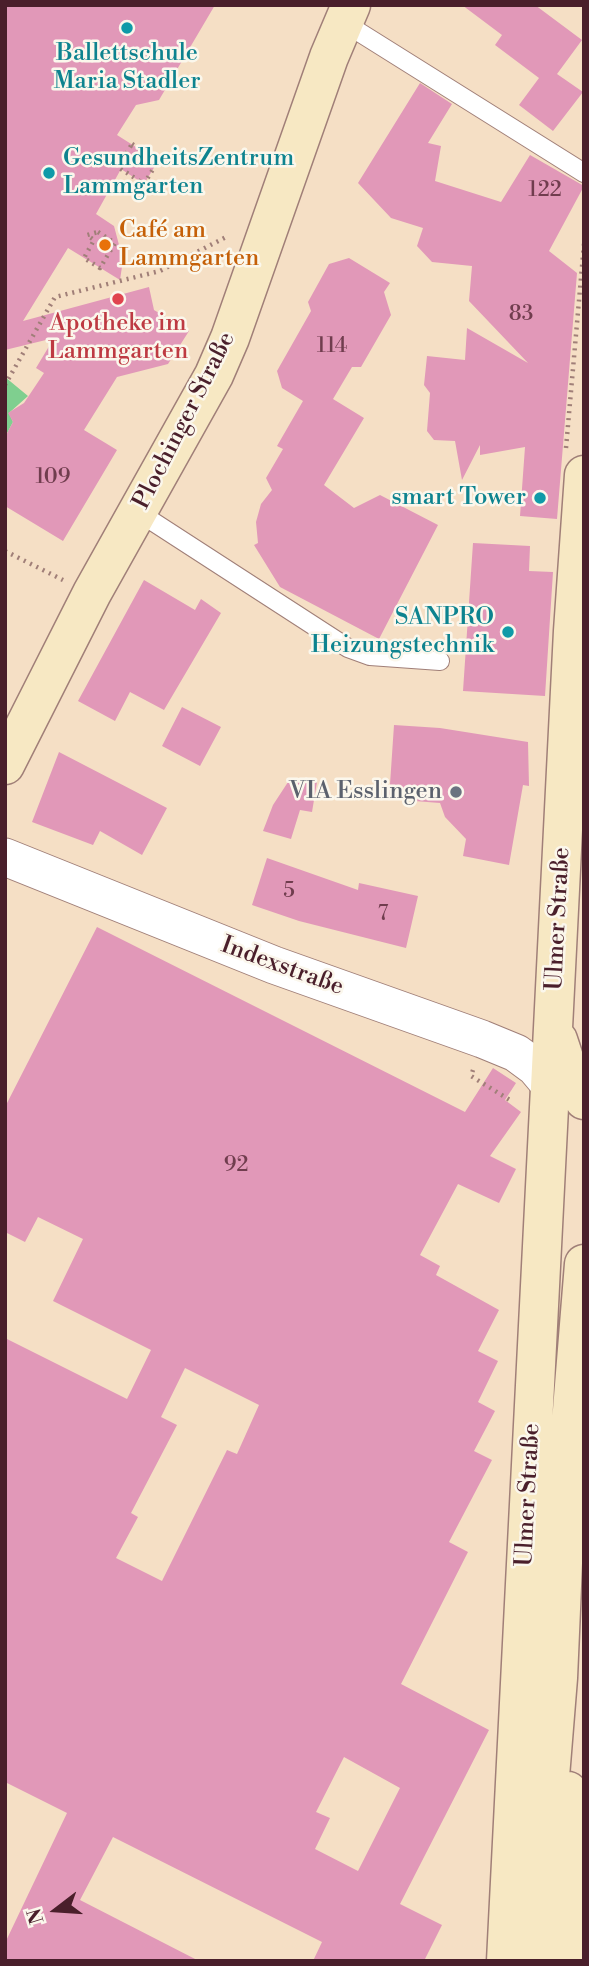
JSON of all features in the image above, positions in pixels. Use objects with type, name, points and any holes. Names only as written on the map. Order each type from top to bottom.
[{"type":"main road","name":"Plochinger Straße","points":[[5,765],[15,717],[138,512],[214,375],[230,338],[349,9]]},
{"type":"main road","name":"Ulmer Straße","points":[[506,1961],[567,1093],[554,1028],[572,643],[584,475]]},
{"type":"main road","name":"Ulmer Straße","points":[[535,1961],[558,1678],[567,1471],[584,1264]]},
{"type":"main road","points":[[558,1678],[570,1826],[571,1961]]},
{"type":"street","name":"Indexstraße","points":[[5,857],[274,965],[482,1039],[516,1054],[567,1093]]},
{"type":"lane","points":[[349,9],[584,173]]},
{"type":"lane","points":[[138,512],[348,648],[370,656],[440,661]]},
{"type":"path","points":[[132,144],[158,161],[144,184],[118,167],[122,162],[132,144]]},
{"type":"path","points":[[98,232],[115,243],[100,268],[84,258],[94,240],[87,235],[98,232]]},
{"type":"path","points":[[5,386],[55,297],[160,271],[232,234]]},
{"type":"path","points":[[5,551],[66,582]]},
{"type":"path","points":[[475,1079],[513,1102]]},
{"type":"green space","points":[[5,377],[28,396],[9,413],[13,422],[5,437]]},
{"type":"building","points":[[5,5],[215,5],[159,100],[136,105],[117,135],[158,161],[144,184],[121,169],[96,214],[114,226],[123,260],[120,280],[68,248],[23,321],[149,287],[154,310],[189,331],[168,364],[117,377],[84,430],[117,450],[63,541],[5,506],[5,437],[13,422],[8,413],[24,403],[44,373],[36,368],[54,338],[5,350]]},
{"type":"building","points":[[462,5],[535,5],[582,40],[557,74],[583,92],[553,131],[519,105],[539,78],[495,45],[502,35]]},
{"type":"building","points":[[420,83],[452,104],[428,143],[441,146],[435,181],[501,202],[530,155],[584,186],[549,251],[577,273],[557,519],[520,516],[525,447],[480,455],[480,445],[462,480],[455,441],[434,440],[427,431],[430,393],[424,385],[427,356],[465,360],[467,328],[528,363],[469,301],[472,266],[432,262],[417,246],[423,228],[391,218],[358,183]]},
{"type":"building","points":[[349,258],[390,283],[384,292],[391,315],[361,367],[352,367],[333,399],[364,418],[324,485],[354,508],[380,495],[438,525],[379,639],[280,587],[254,545],[258,543],[256,522],[261,504],[272,490],[266,478],[283,449],[277,446],[303,401],[282,388],[277,371],[311,311],[308,302],[329,264]]},
{"type":"building","name":"SANPRO Heizungstechnik","points":[[473,543],[530,546],[529,571],[553,572],[545,696],[463,691]]},
{"type":"building","points":[[144,580],[195,610],[201,599],[221,613],[164,710],[130,692],[115,721],[78,701]]},
{"type":"building","points":[[182,707],[221,727],[200,766],[162,746]]},
{"type":"building","name":"VIA Esslingen","points":[[394,725],[440,728],[528,742],[529,786],[523,785],[509,865],[463,856],[466,839],[445,817],[440,803],[389,799]]},
{"type":"building","points":[[59,752],[167,808],[142,855],[100,831],[93,845],[32,822]]},
{"type":"building","points":[[290,779],[317,782],[312,812],[300,810],[291,839],[263,831],[273,805]]},
{"type":"building","points":[[267,858],[358,890],[359,883],[418,896],[406,948],[299,921],[252,905]]},
{"type":"building","points":[[97,927],[465,1112],[493,1068],[516,1083],[505,1100],[521,1112],[490,1156],[516,1169],[499,1203],[458,1184],[420,1255],[440,1266],[436,1275],[499,1310],[478,1351],[498,1361],[478,1402],[495,1411],[474,1451],[492,1460],[449,1542],[468,1552],[401,1684],[489,1730],[400,1904],[442,1925],[424,1961],[313,1961],[322,1942],[113,1837],[80,1900],[199,1961],[5,1961],[5,1943],[67,1813],[5,1782],[5,1338],[127,1399],[151,1350],[53,1301],[83,1239],[38,1217],[25,1242],[5,1232],[5,1107]],"holes":[[[185,1368],[259,1405],[237,1454],[227,1450],[162,1581],[116,1558],[138,1517],[131,1513],[177,1425],[161,1417]],[[344,1757],[400,1788],[358,1871],[315,1849],[330,1818],[316,1812]]]},
{"type":"place","name":"Ballettschule Maria Stadler","points":[[127,28]]},
{"type":"place","name":"GesundheitsZentrum Lammgarten","points":[[49,173]]},
{"type":"place","name":"Café am Lammgarten","points":[[105,245]]},
{"type":"place","name":"Apotheke im Lammgarten","points":[[118,299]]},
{"type":"place","name":"smart Tower","points":[[540,498]]},
{"type":"place","name":"SANPRO Heizungstechnik","points":[[508,632]]},
{"type":"place","name":"VIA Esslingen","points":[[456,792]]}]
